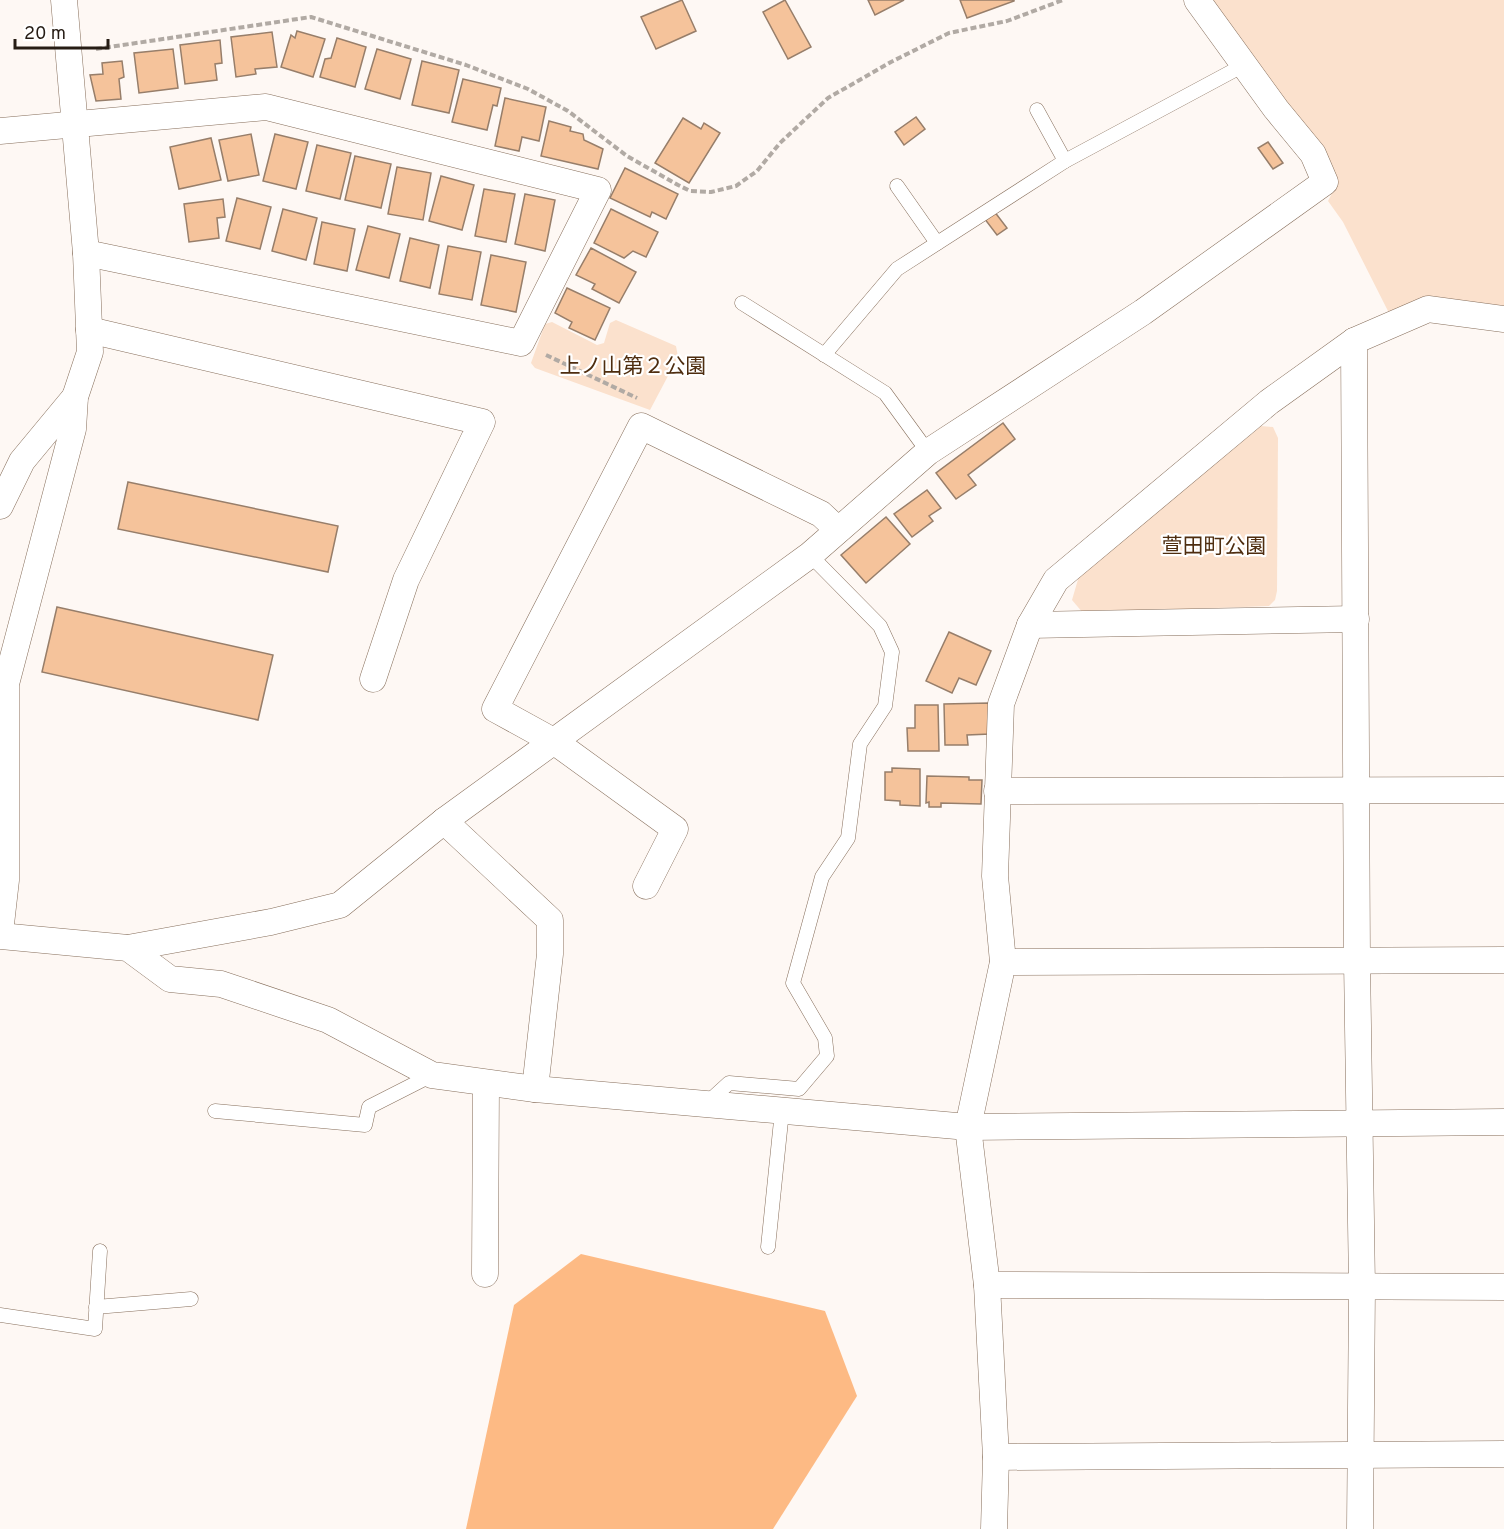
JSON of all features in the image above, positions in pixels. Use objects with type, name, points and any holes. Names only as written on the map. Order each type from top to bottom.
[{"type":"street","points":[[64,0],[86,253],[90,352],[75,397],[73,429],[6,684],[0,935],[128,948],[271,922],[340,905],[444,821],[810,555],[837,529],[928,452],[1143,312],[1325,182],[1313,154],[1197,0]]},
{"type":"street","points":[[0,131],[266,107],[598,190],[521,343],[86,253]]},
{"type":"street","points":[[994,1529],[996,1457],[987,1285],[968,1127],[1003,962],[995,876],[1001,704],[1030,625],[1056,580],[1269,402],[1354,341],[1428,309],[1504,319]]},
{"type":"street","points":[[89,330],[482,422],[406,580],[374,679]]},
{"type":"street","points":[[1354,341],[1358,1122],[1362,1287],[1360,1529]]},
{"type":"street","points":[[0,506],[22,461],[75,397]]},
{"type":"street","points":[[646,886],[675,829],[555,742],[495,709],[641,426],[821,514],[837,529]]},
{"type":"street","points":[[1030,625],[1356,620]]},
{"type":"street","points":[[998,791],[1504,790]]},
{"type":"street","points":[[444,821],[550,920],[550,954],[535,1089]]},
{"type":"street","points":[[128,948],[170,979],[221,984],[327,1020],[432,1075],[486,1083],[968,1127],[1504,1122]]},
{"type":"street","points":[[1003,962],[1504,960]]},
{"type":"street","points":[[485,1274],[486,1083]]},
{"type":"street","points":[[987,1285],[1504,1287]]},
{"type":"street","points":[[996,1457],[1504,1454]]},
{"type":"lane","points":[[824,355],[897,269],[1065,161],[1244,65]]},
{"type":"lane","points":[[1037,110],[1065,161]]},
{"type":"lane","points":[[897,186],[937,243]]},
{"type":"lane","points":[[742,303],[885,393],[928,452]]},
{"type":"lane","points":[[705,1104],[729,1083],[800,1089],[827,1056],[825,1038],[793,983],[822,877],[848,838],[860,744],[885,706],[892,652],[880,626],[810,555]]},
{"type":"lane","points":[[215,1111],[365,1125],[369,1107],[432,1075]]},
{"type":"lane","points":[[768,1246],[782,1111]]},
{"type":"lane","points":[[0,1315],[95,1329],[100,1251]]},
{"type":"lane","points":[[96,1307],[191,1299]]},
{"type":"path","points":[[69,53],[311,17],[466,65],[528,89],[568,111],[627,156],[678,185],[690,191],[711,192],[736,186],[757,171],[780,143],[828,98],[891,62],[949,33],[1007,21],[1063,0]]},
{"type":"path","points":[[521,343],[646,402],[641,426]]},
{"type":"green space","points":[[1201,0],[1504,0],[1504,313],[1389,313],[1343,222],[1328,201],[1336,185]]},
{"type":"green space","name":"上ノ山第２公園","points":[[616,320],[676,346],[678,357],[650,410],[535,368],[531,363],[545,324],[552,322],[597,345],[604,343],[610,323]]},
{"type":"green space","name":"萱田町公園","points":[[1261,426],[1273,427],[1278,438],[1277,591],[1275,600],[1269,606],[1083,613],[1072,600],[1079,576]]},
{"type":"shaded area","points":[[581,1254],[825,1311],[857,1396],[773,1529],[466,1529],[514,1305]]},
{"type":"building","points":[[682,0],[696,31],[656,49],[641,17]]},
{"type":"building","points":[[785,0],[811,47],[788,59],[763,12]]},
{"type":"building","points":[[868,0],[904,0],[875,15]]},
{"type":"building","points":[[960,0],[1014,0],[1014,1],[967,18]]},
{"type":"building","points":[[297,31],[325,39],[313,77],[281,67],[291,35],[295,38]]},
{"type":"building","points":[[272,32],[277,67],[255,69],[256,74],[236,77],[231,37]]},
{"type":"building","points":[[337,38],[366,47],[355,87],[320,77],[325,59],[331,58]]},
{"type":"building","points":[[220,40],[222,63],[215,64],[217,80],[185,84],[180,45]]},
{"type":"building","points":[[173,49],[178,88],[139,93],[134,53]]},
{"type":"building","points":[[377,49],[411,59],[400,99],[365,89]]},
{"type":"building","points":[[122,61],[124,77],[119,79],[121,99],[96,101],[90,75],[103,74],[102,63]]},
{"type":"building","points":[[422,61],[459,70],[449,113],[412,105]]},
{"type":"building","points":[[463,79],[501,88],[497,106],[493,105],[487,130],[452,122]]},
{"type":"building","points":[[505,98],[546,107],[539,141],[522,137],[519,151],[495,146]]},
{"type":"building","points":[[916,117],[925,129],[904,145],[895,132]]},
{"type":"building","points":[[683,118],[701,129],[704,123],[720,133],[689,183],[655,163]]},
{"type":"building","points":[[549,121],[571,127],[570,131],[583,134],[584,140],[603,149],[598,169],[541,156]]},
{"type":"building","points":[[251,134],[259,175],[228,181],[219,140]]},
{"type":"building","points":[[275,134],[308,142],[296,189],[263,181]]},
{"type":"building","points":[[211,138],[221,180],[179,189],[170,147]]},
{"type":"building","points":[[1268,142],[1283,163],[1273,169],[1258,148]]},
{"type":"building","points":[[317,145],[351,153],[340,199],[306,191]]},
{"type":"building","points":[[355,156],[391,164],[381,208],[345,200]]},
{"type":"building","points":[[397,167],[431,173],[423,220],[388,214]]},
{"type":"building","points":[[625,168],[678,194],[666,219],[652,212],[650,217],[610,198]]},
{"type":"building","points":[[441,176],[474,185],[462,230],[429,221]]},
{"type":"building","points":[[484,189],[515,194],[506,242],[475,236]]},
{"type":"building","points":[[525,194],[555,200],[545,251],[515,244]]},
{"type":"building","points":[[237,198],[271,207],[260,249],[226,241]]},
{"type":"building","points":[[223,199],[225,217],[217,218],[219,238],[189,242],[184,204]]},
{"type":"building","points":[[283,209],[317,218],[306,260],[272,251]]},
{"type":"building","points":[[611,209],[658,232],[646,257],[633,251],[624,258],[594,243]]},
{"type":"building","points":[[994,211],[1007,228],[997,235],[984,218]]},
{"type":"building","points":[[322,222],[355,229],[347,271],[314,264]]},
{"type":"building","points":[[368,226],[400,234],[389,278],[356,270]]},
{"type":"building","points":[[410,238],[439,245],[430,288],[400,281]]},
{"type":"building","points":[[448,246],[481,252],[472,300],[439,294]]},
{"type":"building","points":[[591,248],[636,272],[619,303],[592,289],[595,284],[576,275]]},
{"type":"building","points":[[491,255],[526,262],[516,312],[481,305]]},
{"type":"building","points":[[567,288],[610,308],[595,340],[569,328],[572,322],[555,313]]},
{"type":"building","points":[[1003,423],[1015,439],[968,475],[976,485],[956,499],[936,473]]},
{"type":"building","points":[[128,482],[338,526],[328,572],[118,529]]},
{"type":"building","points":[[927,490],[941,508],[929,516],[933,521],[912,537],[894,514]]},
{"type":"building","points":[[886,517],[910,544],[866,583],[841,555]]},
{"type":"building","points":[[57,607],[273,655],[258,720],[42,672]]},
{"type":"building","points":[[949,632],[991,651],[976,685],[959,678],[952,693],[926,681]]},
{"type":"building","points":[[989,703],[990,734],[967,735],[968,745],[945,745],[944,704]]},
{"type":"building","points":[[915,705],[938,705],[939,751],[908,751],[907,728],[915,728]]},
{"type":"building","points":[[892,768],[920,769],[920,806],[900,805],[900,801],[885,800],[885,772],[892,772]]},
{"type":"building","points":[[927,776],[969,777],[969,780],[982,780],[981,804],[941,803],[941,807],[929,807],[929,802],[926,803]]}]
